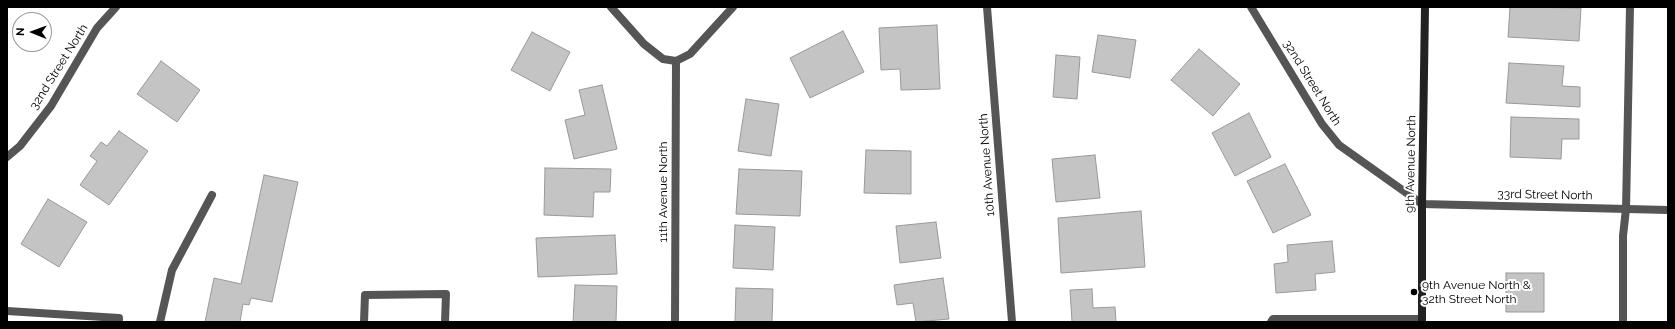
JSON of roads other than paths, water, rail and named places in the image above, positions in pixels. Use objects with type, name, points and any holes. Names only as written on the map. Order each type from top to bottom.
[{"type":"street","name":"32nd Street North","points":[[7,157],[20,146],[51,106],[97,28],[116,7]]},
{"type":"street","points":[[611,7],[644,44],[663,59],[676,62],[690,54],[733,7]]},
{"type":"street","name":"10th Avenue North","points":[[987,7],[1012,322]]},
{"type":"street","name":"32nd Street North","points":[[1251,7],[1322,124],[1339,145],[1422,204]]},
{"type":"street","name":"9th Avenue North","points":[[1422,320],[1425,7]]},
{"type":"street","points":[[1623,322],[1623,236],[1626,209],[1630,7]]},
{"type":"street","name":"11th Avenue North","points":[[675,322],[676,62]]},
{"type":"street","points":[[160,322],[172,270],[212,195]]},
{"type":"street","name":"33rd Street North","points":[[1422,204],[1668,210]]},
{"type":"street","points":[[364,322],[365,294],[446,294],[444,322]]},
{"type":"street","points":[[7,311],[119,318],[119,322]]},
{"type":"street","points":[[1271,322],[1273,320],[1422,320]]},
{"type":"place","name":"9th Avenue North & 32th Street North","points":[[1414,292]]}]
